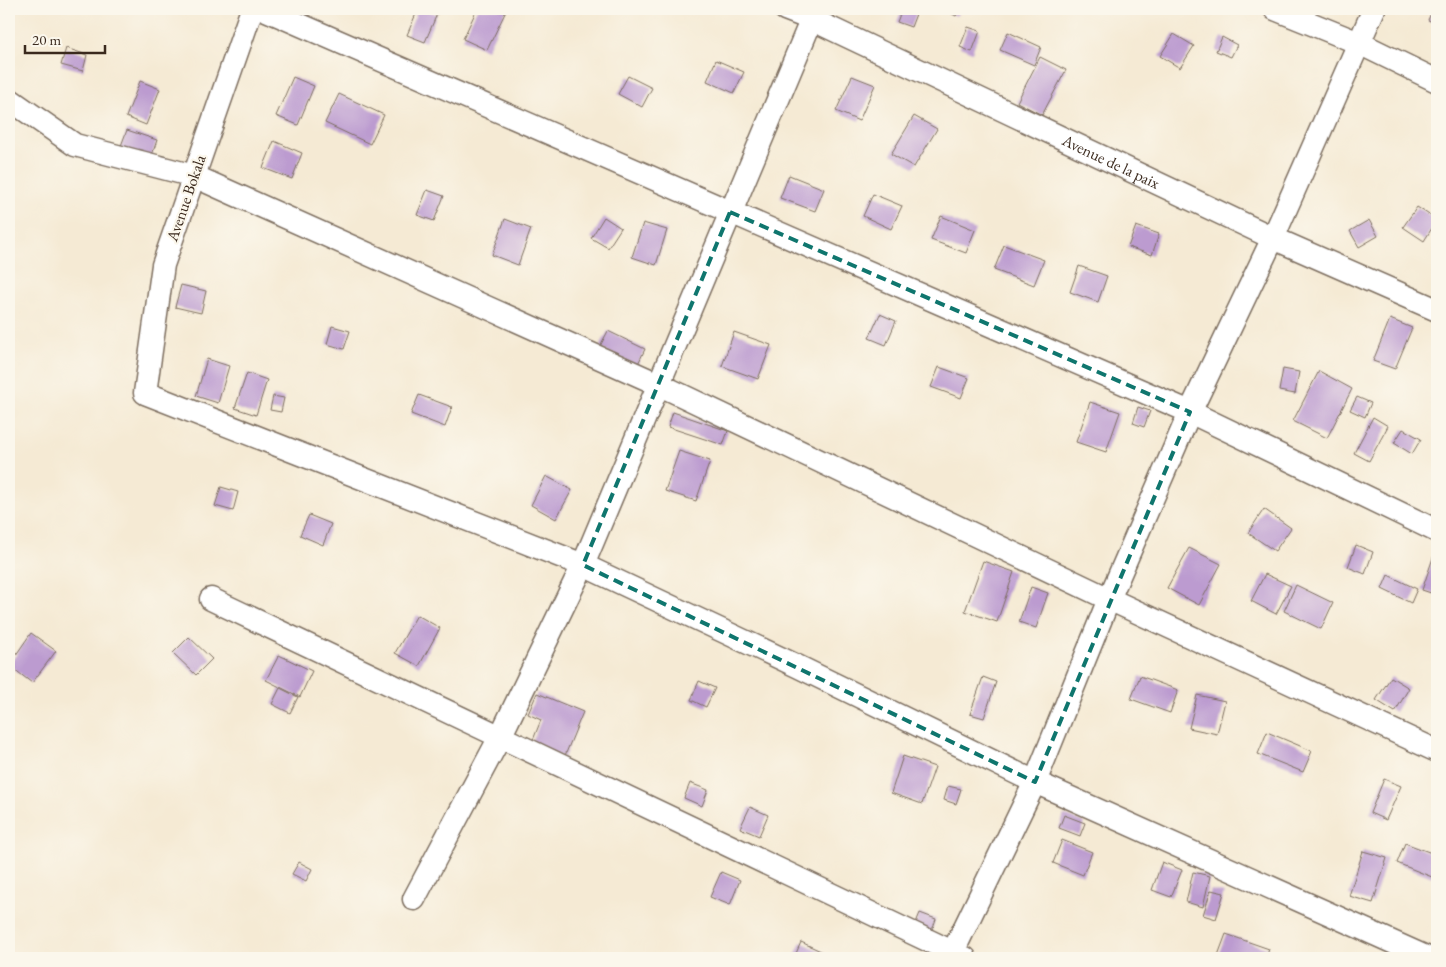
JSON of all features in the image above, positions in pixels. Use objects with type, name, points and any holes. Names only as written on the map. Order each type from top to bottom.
[{"type":"street","name":"Avenue Bokala","points":[[252,9],[163,264],[145,393],[583,565]]},
{"type":"street","points":[[264,9],[1190,412],[1437,531]]},
{"type":"street","name":"Avenue de la paix","points":[[786,9],[813,14],[1273,238],[1437,310]]},
{"type":"street","points":[[1275,9],[1359,43],[1437,81]]},
{"type":"street","points":[[211,599],[956,956],[1035,782],[1109,600],[1190,412],[1273,238],[1374,9]]},
{"type":"street","points":[[414,899],[500,737],[583,565],[813,14]]},
{"type":"street","points":[[9,99],[75,145],[194,176],[658,384],[1109,600],[1437,751]]},
{"type":"street","points":[[583,565],[806,670],[1035,782],[1428,958]]},
{"type":"highlighted area","points":[[730,212],[1190,412],[1035,782],[583,565]]},
{"type":"building","points":[[418,9],[437,14],[425,42],[407,35]]},
{"type":"building","points":[[477,9],[507,9],[487,50],[463,39]]},
{"type":"building","points":[[902,9],[916,14],[911,27],[897,22]]},
{"type":"building","points":[[943,9],[961,9],[956,16]]},
{"type":"building","points":[[1433,9],[1437,9],[1437,24],[1428,20]]},
{"type":"building","points":[[968,27],[980,31],[972,52],[960,47]]},
{"type":"building","points":[[1008,32],[1041,47],[1034,65],[1000,50]]},
{"type":"building","points":[[1174,34],[1194,46],[1180,68],[1160,56]]},
{"type":"building","points":[[1222,37],[1237,45],[1231,57],[1216,51]]},
{"type":"building","points":[[66,48],[87,55],[83,71],[61,65]]},
{"type":"building","points":[[1040,57],[1066,70],[1042,115],[1017,102]]},
{"type":"building","points":[[716,60],[744,72],[734,93],[707,81]]},
{"type":"building","points":[[628,76],[652,88],[642,107],[618,94]]},
{"type":"building","points":[[852,76],[875,85],[859,121],[836,111]]},
{"type":"building","points":[[293,77],[314,86],[298,125],[276,116]]},
{"type":"building","points":[[140,81],[160,89],[146,125],[126,117]]},
{"type":"building","points":[[339,94],[384,115],[370,144],[325,123]]},
{"type":"building","points":[[914,116],[937,129],[914,167],[891,154]]},
{"type":"building","points":[[127,130],[157,140],[150,161],[119,151]]},
{"type":"building","points":[[274,141],[302,153],[292,179],[263,168]]},
{"type":"building","points":[[789,175],[824,189],[815,211],[780,198]]},
{"type":"building","points":[[427,190],[444,196],[434,221],[417,215]]},
{"type":"building","points":[[873,194],[902,206],[891,229],[863,216]]},
{"type":"building","points":[[1417,207],[1437,220],[1424,241],[1403,227]]},
{"type":"building","points":[[941,216],[975,230],[966,253],[931,240]]},
{"type":"building","points":[[604,217],[621,228],[608,248],[591,238]]},
{"type":"building","points":[[505,219],[531,229],[518,265],[492,255]]},
{"type":"building","points":[[1369,220],[1378,236],[1359,247],[1350,231]]},
{"type":"building","points":[[643,223],[667,230],[656,265],[632,257]]},
{"type":"building","points":[[1136,226],[1159,234],[1152,255],[1128,247]]},
{"type":"building","points":[[1004,245],[1044,260],[1034,285],[994,270]]},
{"type":"building","points":[[1079,266],[1107,276],[1098,302],[1070,292]]},
{"type":"building","points":[[181,285],[206,291],[201,313],[175,307]]},
{"type":"building","points":[[880,314],[896,321],[886,345],[869,338]]},
{"type":"building","points":[[1390,319],[1412,328],[1395,369],[1373,361]]},
{"type":"building","points":[[332,326],[350,331],[344,349],[327,344]]},
{"type":"building","points":[[608,331],[645,349],[637,366],[599,348]]},
{"type":"building","points":[[734,332],[771,345],[758,379],[722,366]]},
{"type":"building","points":[[207,359],[229,366],[218,403],[196,396]]},
{"type":"building","points":[[939,367],[969,378],[961,398],[931,387]]},
{"type":"building","points":[[1283,369],[1299,372],[1295,394],[1279,391]]},
{"type":"building","points":[[1319,371],[1352,389],[1327,438],[1293,421]]},
{"type":"building","points":[[247,373],[267,380],[256,415],[235,408]]},
{"type":"building","points":[[419,395],[452,407],[445,427],[411,414]]},
{"type":"building","points":[[273,396],[284,398],[281,412],[270,410]]},
{"type":"building","points":[[1357,397],[1371,403],[1365,417],[1350,410]]},
{"type":"building","points":[[1090,402],[1120,412],[1106,452],[1076,442]]},
{"type":"building","points":[[1138,407],[1150,411],[1144,427],[1133,423]]},
{"type":"building","points":[[673,412],[728,431],[723,445],[668,427]]},
{"type":"building","points":[[1373,417],[1388,426],[1369,461],[1354,453]]},
{"type":"building","points":[[1403,429],[1421,439],[1412,454],[1394,443]]},
{"type":"building","points":[[679,451],[710,461],[696,501],[665,491]]},
{"type":"building","points":[[546,476],[572,490],[556,519],[531,505]]},
{"type":"building","points":[[221,487],[238,492],[233,511],[215,506]]},
{"type":"building","points":[[1264,509],[1291,528],[1275,551],[1248,533]]},
{"type":"building","points":[[309,515],[331,524],[323,545],[300,535]]},
{"type":"building","points":[[1356,545],[1373,552],[1365,574],[1348,567]]},
{"type":"building","points":[[1189,548],[1221,564],[1199,605],[1167,588]]},
{"type":"building","points":[[1435,552],[1437,553],[1437,595],[1422,590]]},
{"type":"building","points":[[983,561],[1014,572],[997,622],[965,611]]},
{"type":"building","points":[[1265,574],[1291,586],[1276,614],[1251,601]]},
{"type":"building","points":[[1388,575],[1417,589],[1411,603],[1382,589]]},
{"type":"building","points":[[1296,585],[1333,603],[1321,629],[1284,611]]},
{"type":"building","points":[[1031,587],[1048,593],[1036,628],[1019,622]]},
{"type":"building","points":[[417,615],[440,628],[419,666],[395,653]]},
{"type":"building","points":[[31,633],[56,651],[32,683],[9,665]]},
{"type":"building","points":[[189,637],[212,659],[196,675],[173,653]]},
{"type":"building","points":[[279,655],[312,671],[300,697],[266,680]]},
{"type":"building","points":[[1140,676],[1178,690],[1170,713],[1131,699]]},
{"type":"building","points":[[983,677],[996,682],[984,718],[970,714]]},
{"type":"building","points":[[1391,677],[1409,688],[1395,712],[1376,700]]},
{"type":"building","points":[[699,681],[715,688],[706,707],[691,700]]},
{"type":"building","points":[[280,688],[298,697],[290,713],[272,704]]},
{"type":"building","points":[[537,693],[583,712],[564,758],[531,745],[541,720],[528,714]]},
{"type":"building","points":[[1197,695],[1225,701],[1217,734],[1189,728]]},
{"type":"building","points":[[1267,732],[1312,751],[1303,772],[1258,754]]},
{"type":"building","points":[[903,756],[935,767],[922,804],[891,793]]},
{"type":"building","points":[[1384,779],[1401,786],[1386,820],[1370,813]]},
{"type":"building","points":[[690,783],[708,790],[702,806],[684,798]]},
{"type":"building","points":[[948,786],[961,789],[956,804],[944,800]]},
{"type":"building","points":[[750,807],[768,815],[759,836],[740,828]]},
{"type":"building","points":[[1064,815],[1085,823],[1080,836],[1059,828]]},
{"type":"building","points":[[1062,840],[1092,852],[1083,875],[1053,863]]},
{"type":"building","points":[[1405,843],[1437,855],[1437,865],[1432,877],[1397,863]]},
{"type":"building","points":[[1363,851],[1387,858],[1373,903],[1349,896]]},
{"type":"building","points":[[299,862],[312,869],[306,881],[292,874]]},
{"type":"building","points":[[1162,862],[1182,870],[1171,897],[1152,890]]},
{"type":"building","points":[[721,872],[740,880],[730,905],[710,897]]},
{"type":"building","points":[[1193,872],[1210,876],[1203,907],[1186,902]]},
{"type":"building","points":[[1211,890],[1224,893],[1216,919],[1203,915]]},
{"type":"building","points":[[920,913],[936,919],[930,936],[913,930]]},
{"type":"building","points":[[1226,934],[1269,949],[1266,958],[1217,958]]},
{"type":"building","points":[[801,942],[836,958],[794,958]]}]
